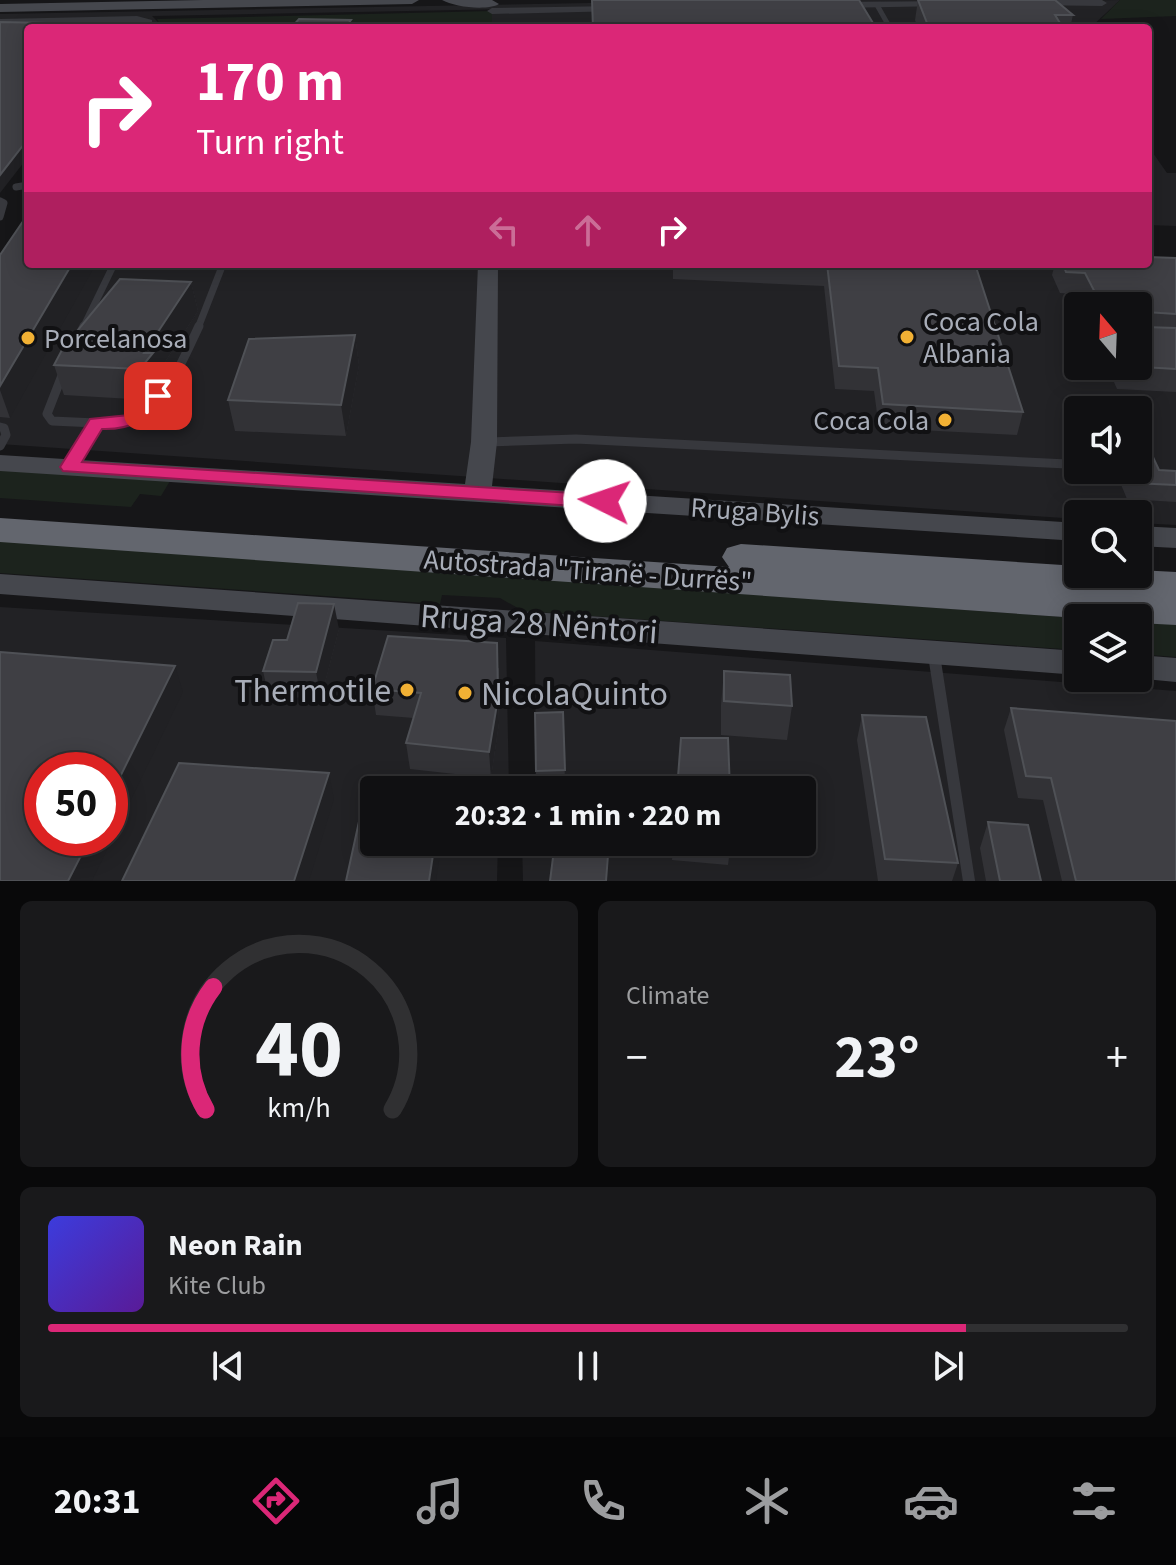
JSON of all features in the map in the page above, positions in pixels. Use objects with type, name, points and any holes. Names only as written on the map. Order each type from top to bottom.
[{"type":"highway","name":"Autostrada \"Tiranë - Durrës\"","points":[[0,508],[1176,586]]},
{"type":"highway","name":"Autostrada \"Tiranë - Durrës\"","points":[[0,530],[1176,611]]},
{"type":"main road","points":[[0,8],[100,3],[412,0]]},
{"type":"main road","points":[[449,0],[492,5]]},
{"type":"main road","points":[[477,493],[484,442],[488,268]]},
{"type":"main road","name":"Rruga Bylis","points":[[0,463],[1064,531]]},
{"type":"main road","points":[[1152,537],[1176,538]]},
{"type":"main road","name":"Rruga 28 Nëntori","points":[[0,584],[1064,662]]},
{"type":"main road","points":[[1152,668],[1176,670]]},
{"type":"street","points":[[492,5],[570,0]]},
{"type":"street","points":[[1024,3],[1102,3]]},
{"type":"street","points":[[831,5],[947,4]]},
{"type":"street","points":[[492,5],[631,9]]},
{"type":"street","points":[[0,22],[143,20],[148,24]]},
{"type":"lane","points":[[877,5],[888,24]]},
{"type":"lane","points":[[16,187],[24,186]]},
{"type":"lane","points":[[0,201],[4,203],[0,217]]},
{"type":"lane","points":[[78,339],[112,268]]},
{"type":"lane","points":[[66,366],[47,414],[52,421],[118,424],[135,419],[173,378],[209,305],[222,268]]},
{"type":"lane","points":[[70,467],[96,423]]},
{"type":"lane","points":[[0,427],[4,428],[6,435],[0,446]]},
{"type":"lane","points":[[484,442],[576,439],[1064,464]]},
{"type":"lane","points":[[933,652],[969,881]]},
{"type":"shaded area","points":[[754,0],[984,0],[152,16],[158,24],[24,24],[24,37],[0,89],[0,14]]},
{"type":"shaded area","points":[[1120,0],[1094,24],[492,24],[492,11]]},
{"type":"shaded area","points":[[1120,0],[1176,0],[1176,16],[1101,19]]},
{"type":"shaded area","points":[[492,11],[492,24],[158,24],[157,19]]},
{"type":"shaded area","points":[[1152,152],[1167,173],[1176,173],[1176,226],[1152,225]]},
{"type":"shaded area","points":[[0,258],[24,263],[24,268],[1110,268],[1176,272],[1176,525],[1152,524],[1152,500],[1064,500],[1064,518],[0,444]]},
{"type":"shaded area","points":[[0,470],[170,481],[161,496],[140,494],[131,507],[0,498]]},
{"type":"shaded area","points":[[0,540],[1064,617],[1064,649],[523,611],[500,598],[442,595],[440,604],[0,573]]},
{"type":"shaded area","points":[[0,607],[506,638],[509,776],[360,776],[360,856],[498,856],[497,881],[0,881]]},
{"type":"shaded area","points":[[1152,620],[1176,622],[1176,657],[1152,655]]},
{"type":"shaded area","points":[[535,641],[1064,682],[1064,692],[1176,691],[1176,881],[523,881],[522,856],[816,856],[816,776],[536,776]]},
{"type":"building","points":[[592,0],[859,0],[874,24],[593,24]]},
{"type":"building","points":[[918,0],[1055,0],[1073,15],[1055,15],[1061,24],[927,24]]},
{"type":"building","points":[[299,19],[351,20],[348,24],[295,24]]},
{"type":"building","points":[[0,22],[92,24],[24,24],[24,144],[0,175]]},
{"type":"building","points":[[24,220],[24,268],[70,268],[0,386],[0,255]]},
{"type":"building","points":[[1152,257],[1176,258],[1176,314],[1152,312],[1152,292],[1095,292],[1085,273],[1066,272],[1064,268],[1152,268]]},
{"type":"building","name":"Coca Cola Albania","points":[[827,268],[976,268],[1023,412],[883,404],[878,368],[839,366]]},
{"type":"building","points":[[120,279],[191,282],[144,353],[153,353],[140,369],[54,365],[63,348]]},
{"type":"building","points":[[1152,327],[1176,328],[1176,369],[1152,368]]},
{"type":"building","points":[[355,335],[341,405],[228,400],[249,339]]},
{"type":"building","points":[[1152,455],[1159,470],[1176,471],[1176,485],[1152,484]]},
{"type":"building","points":[[298,603],[334,604],[316,672],[263,671],[273,640],[287,640]]},
{"type":"building","points":[[388,636],[497,643],[498,698],[489,752],[406,743],[421,693],[372,689]]},
{"type":"building","points":[[0,652],[175,666],[128,761],[128,752],[24,752],[24,856],[81,856],[68,881],[0,881]]},
{"type":"building","points":[[724,671],[790,675],[792,706],[724,701]]},
{"type":"building","points":[[1011,708],[1176,721],[1176,881],[1076,881],[1051,778],[1026,776]]},
{"type":"building","points":[[563,712],[565,770],[536,771],[535,713]]},
{"type":"building","points":[[862,715],[926,717],[958,863],[885,859]]},
{"type":"building","points":[[681,738],[728,738],[729,776],[678,776]]},
{"type":"building","points":[[179,763],[329,773],[294,881],[122,881]]},
{"type":"building","points":[[360,817],[360,856],[433,856],[429,881],[346,881]]},
{"type":"building","points":[[988,822],[1028,825],[1041,881],[1000,881]]},
{"type":"building","points":[[553,856],[608,856],[606,881],[550,881]]},
{"type":"place","name":"Coca Cola Albania","points":[[907,337]]},
{"type":"place","name":"Porcelanosa","points":[[28,338]]},
{"type":"place","name":"Coca Cola","points":[[945,420]]},
{"type":"place","name":"Thermotile","points":[[407,690]]},
{"type":"place","name":"NicolaQuinto","points":[[465,693]]},
{"type":"route","points":[[158,396],[135,419],[118,424],[96,423],[70,467],[605,501]]}]
